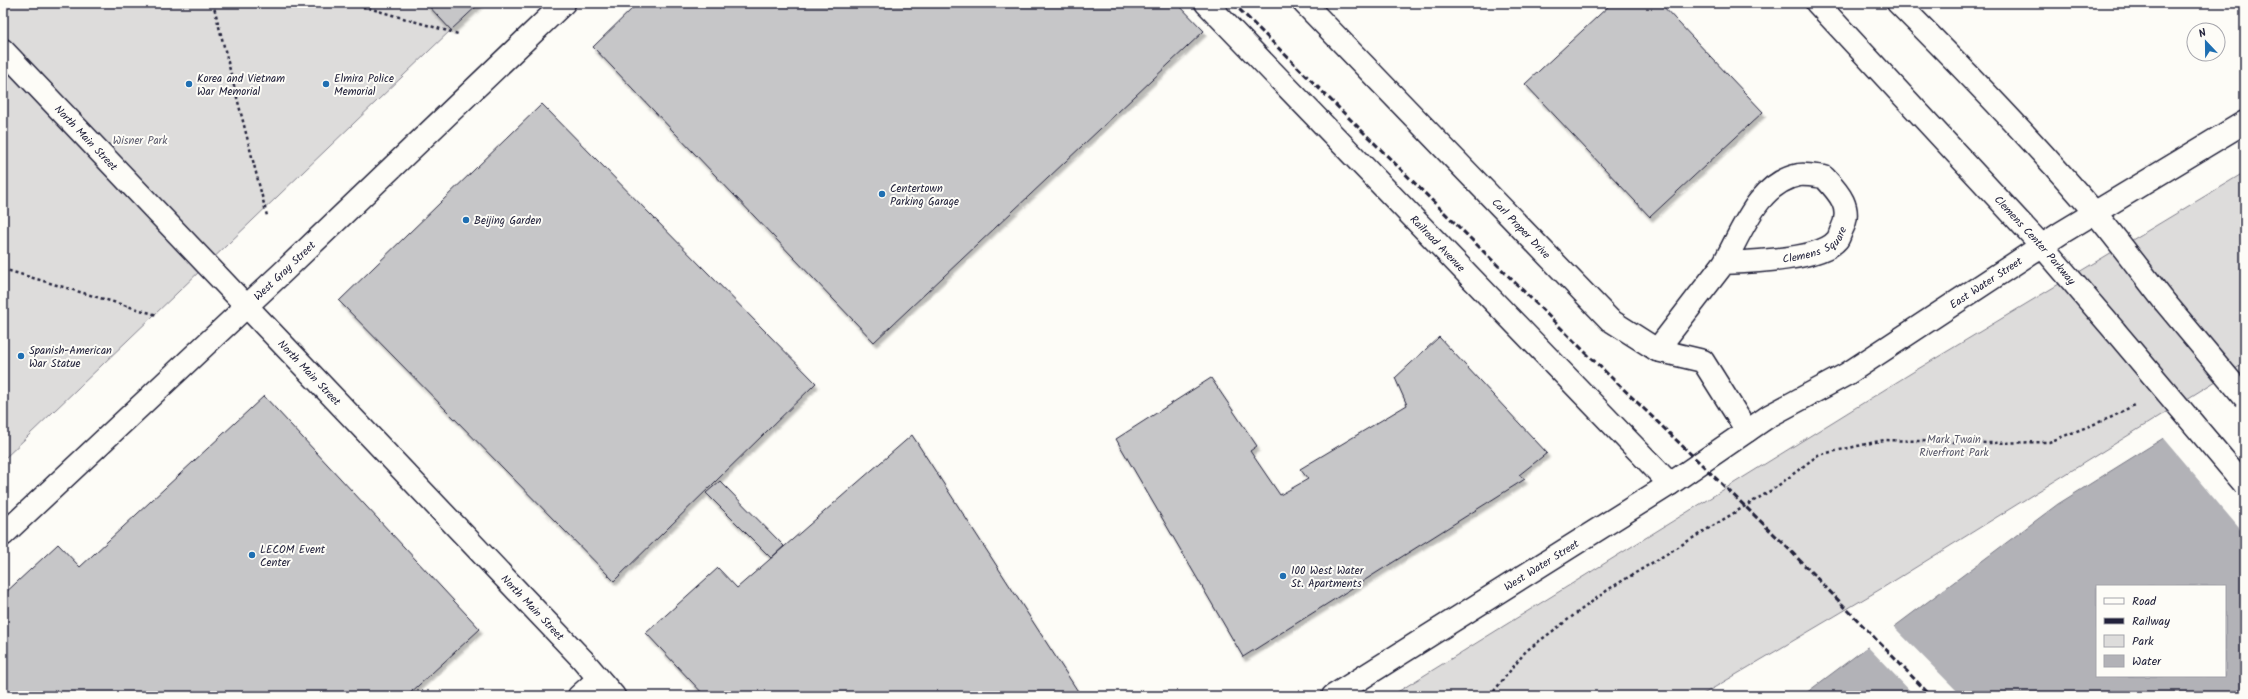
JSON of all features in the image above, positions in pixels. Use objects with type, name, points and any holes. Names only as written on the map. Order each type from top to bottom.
[{"type":"main road","name":"West Gray Street","points":[[3,535],[564,3]]},
{"type":"main road","name":"Carl Proper Drive","points":[[1304,3],[1610,320],[1658,350],[1703,361],[1747,431]]},
{"type":"main road","name":"Clemens Center Parkway","points":[[1817,3],[2042,246],[2116,331],[2245,485]]},
{"type":"main road","points":[[1898,3],[1974,79],[2095,213],[2164,301],[2245,398]]},
{"type":"main road","name":"Railroad Avenue","points":[[1209,4],[1670,484]]},
{"type":"main road","name":"North Main Street","points":[[3,50],[614,696]]},
{"type":"main road","name":"East Water Street","points":[[1747,431],[1768,416],[1847,374],[2042,246],[2245,122]]},
{"type":"main road","name":"Clemens Square","points":[[1658,350],[1724,263],[1755,206],[1774,186],[1800,175],[1824,177],[1841,195],[1846,220],[1836,241],[1820,250],[1771,262],[1724,263]]},
{"type":"main road","name":"West Water Street","points":[[1333,696],[1670,484],[1747,431]]},
{"type":"main road","points":[[579,696],[598,678]]},
{"type":"path","points":[[213,3],[267,216]]},
{"type":"path","points":[[351,3],[458,34]]},
{"type":"path","points":[[3,269],[157,315]]},
{"type":"path","points":[[1490,696],[1526,651],[1604,594],[1776,488],[1818,455],[1884,440],[1987,443],[2049,442],[2112,417],[2140,402]]},
{"type":"green space","name":"Wisner Park","points":[[3,3],[429,3],[453,28],[3,460]]},
{"type":"green space","name":"Mark Twain Riverfront Park","points":[[2245,172],[2245,363],[1884,587],[1700,696],[1391,696],[1913,372]]},
{"type":"water","points":[[2245,387],[2245,696],[1802,696],[2058,504]]},
{"type":"pier","points":[[2245,385],[2245,535],[2162,437]]},
{"type":"pier","points":[[1893,626],[1962,696],[1915,696],[1866,645]]},
{"type":"building","points":[[426,3],[480,3],[451,30]]},
{"type":"building","name":"Centertown Parking Garage","points":[[638,3],[1177,3],[1204,31],[874,342],[593,47]]},
{"type":"building","points":[[1612,3],[1660,3],[1763,112],[1650,217],[1525,84]]},
{"type":"building","points":[[542,104],[816,383],[614,581],[339,301]]},
{"type":"building","name":"100 West Water St. Apartments","points":[[1439,337],[1547,453],[1519,475],[1525,479],[1243,657],[1116,439],[1211,378],[1257,446],[1250,451],[1280,495],[1308,479],[1300,469],[1407,405],[1395,378]]},
{"type":"building","name":"LECOM Event Center","points":[[264,396],[480,629],[407,696],[3,696],[3,595],[58,544],[80,567]]},
{"type":"building","points":[[912,435],[1081,696],[705,696],[646,633],[718,568],[737,588]]},
{"type":"building","points":[[720,481],[784,546],[771,558],[706,493]]},
{"type":"railway","points":[[1233,3],[1587,354],[1780,540],[1931,696]]},
{"type":"place","name":"Korea and Vietnam War Memorial","points":[[189,84]]},
{"type":"place","name":"Elmira Police Memorial","points":[[326,84]]},
{"type":"place","name":"Centertown Parking Garage","points":[[882,194]]},
{"type":"place","name":"Beijing Garden","points":[[466,220]]},
{"type":"place","name":"Spanish-American War Statue","points":[[21,356]]},
{"type":"place","name":"LECOM Event Center","points":[[252,555]]},
{"type":"place","name":"100 West Water St. Apartments","points":[[1283,576]]}]
